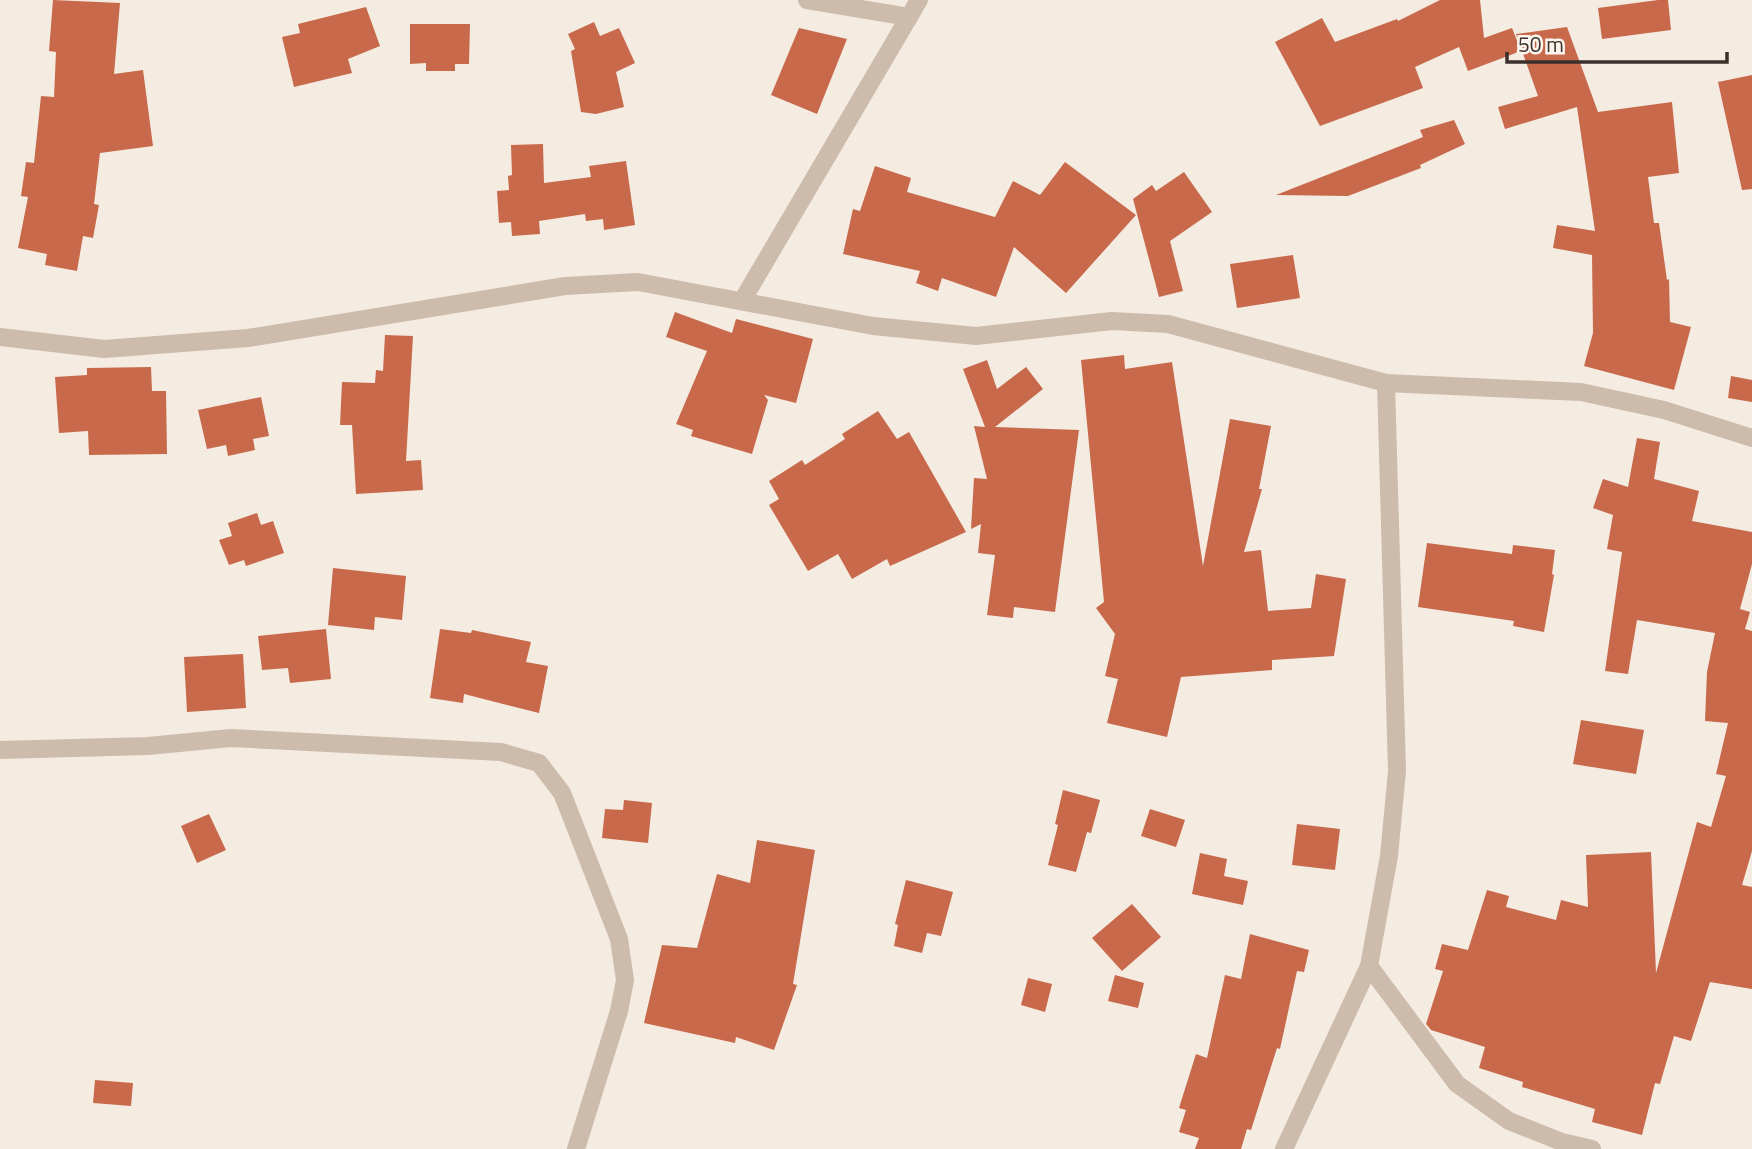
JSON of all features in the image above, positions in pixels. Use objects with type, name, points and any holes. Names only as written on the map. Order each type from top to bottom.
[{"type":"street","points":[[807,0],[909,17]]},
{"type":"street","points":[[742,301],[919,0]]},
{"type":"street","points":[[0,337],[104,349],[248,338],[565,286],[638,282],[873,326],[976,336],[1112,321],[1168,324],[1385,383],[1581,392],[1664,410],[1752,438]]},
{"type":"street","points":[[1284,1149],[1369,966],[1389,856],[1397,771],[1385,383]]},
{"type":"street","points":[[0,750],[148,746],[231,738],[501,752],[539,763],[562,793],[619,939],[625,980],[619,1011],[576,1149]]},
{"type":"street","points":[[1369,966],[1457,1084],[1509,1121],[1562,1142],[1592,1149]]},
{"type":"building","points":[[53,0],[120,3],[114,74],[143,70],[153,146],[100,153],[94,204],[99,205],[93,238],[83,236],[77,271],[45,265],[47,254],[18,248],[28,197],[21,196],[26,162],[34,163],[41,96],[54,97],[56,52],[49,51]]},
{"type":"building","points":[[1440,0],[1480,0],[1484,38],[1512,28],[1521,51],[1468,71],[1459,47],[1415,67],[1423,88],[1320,126],[1275,42],[1322,18],[1335,42],[1397,19],[1398,21]]},
{"type":"building","points":[[1668,0],[1671,30],[1602,39],[1598,8]]},
{"type":"building","points":[[366,7],[380,46],[348,59],[352,73],[294,87],[282,37],[300,33],[298,24]]},
{"type":"building","points":[[594,22],[600,36],[619,28],[635,63],[616,72],[624,107],[596,114],[581,112],[571,51],[575,49],[568,34]]},
{"type":"building","points":[[410,24],[470,24],[469,64],[455,64],[455,71],[426,71],[426,63],[410,64]]},
{"type":"building","points":[[1567,27],[1598,112],[1672,102],[1679,173],[1648,177],[1654,223],[1659,223],[1667,280],[1669,279],[1670,322],[1691,327],[1674,390],[1584,366],[1593,333],[1592,255],[1553,248],[1557,225],[1595,231],[1577,107],[1505,129],[1498,107],[1538,96],[1516,34]]},
{"type":"building","points":[[799,28],[847,39],[817,114],[771,95]]},
{"type":"building","points":[[1752,75],[1752,189],[1742,190],[1718,82]]},
{"type":"building","points":[[1454,120],[1465,144],[1420,165],[1421,168],[1348,196],[1276,195],[1423,137],[1420,130]]},
{"type":"building","points":[[543,144],[544,183],[591,177],[589,166],[626,161],[635,225],[604,230],[603,219],[586,221],[585,214],[539,221],[540,234],[512,236],[511,222],[499,223],[497,191],[509,190],[508,176],[512,175],[511,145]]},
{"type":"building","points":[[1065,162],[1136,215],[1066,293],[1014,247],[996,297],[942,278],[938,291],[916,283],[920,271],[843,254],[853,209],[860,211],[875,166],[911,178],[907,192],[995,217],[1013,181],[1040,195]]},
{"type":"building","points":[[1184,172],[1212,212],[1170,241],[1183,291],[1159,297],[1133,199],[1152,185],[1156,191]]},
{"type":"building","points":[[1293,255],[1300,298],[1237,308],[1230,264]]},
{"type":"building","points":[[675,312],[732,333],[736,319],[813,339],[796,403],[764,395],[768,400],[752,454],[691,436],[693,430],[676,424],[707,351],[666,337]]},
{"type":"building","points":[[385,335],[413,336],[406,461],[421,460],[423,490],[356,494],[352,425],[340,425],[342,382],[375,383],[376,370],[383,371]]},
{"type":"building","points":[[1124,355],[1125,369],[1172,362],[1203,566],[1230,419],[1271,426],[1259,489],[1262,489],[1244,552],[1261,550],[1268,611],[1311,608],[1316,574],[1346,579],[1334,656],[1272,660],[1272,670],[1181,677],[1167,737],[1107,723],[1118,679],[1105,676],[1115,634],[1096,608],[1104,602],[1081,360]]},
{"type":"building","points":[[987,360],[997,389],[1026,367],[1043,389],[995,427],[1079,430],[1055,612],[1014,607],[1013,618],[987,615],[995,555],[978,553],[981,524],[971,529],[974,478],[987,479],[974,426],[985,427],[963,369]]},
{"type":"building","points":[[151,367],[152,391],[166,391],[167,454],[89,455],[88,431],[59,433],[55,377],[87,375],[87,368]]},
{"type":"building","points":[[1731,376],[1752,380],[1752,402],[1728,398]]},
{"type":"building","points":[[261,397],[269,436],[253,439],[255,450],[228,456],[226,445],[207,449],[198,410]]},
{"type":"building","points":[[878,411],[897,439],[909,432],[966,532],[890,566],[887,559],[852,579],[838,554],[808,571],[769,505],[779,499],[769,481],[802,460],[805,465],[845,439],[842,434]]},
{"type":"building","points":[[1637,438],[1660,442],[1654,479],[1699,491],[1692,521],[1752,532],[1752,564],[1740,609],[1750,612],[1745,629],[1752,631],[1752,851],[1742,885],[1752,887],[1752,989],[1710,982],[1691,1041],[1674,1036],[1660,1084],[1655,1083],[1642,1135],[1592,1122],[1595,1109],[1522,1087],[1523,1082],[1479,1068],[1485,1047],[1431,1030],[1426,1024],[1443,971],[1435,969],[1442,944],[1468,950],[1487,890],[1509,896],[1506,907],[1556,920],[1561,900],[1588,907],[1586,855],[1651,852],[1656,973],[1697,822],[1711,827],[1726,776],[1716,774],[1728,723],[1705,721],[1707,672],[1715,633],[1637,620],[1628,674],[1605,671],[1622,552],[1607,549],[1613,515],[1593,508],[1603,479],[1628,487]]},
{"type":"building","points":[[257,513],[261,525],[273,521],[284,553],[246,566],[244,560],[229,565],[219,540],[232,536],[228,523]]},
{"type":"building","points":[[1427,543],[1512,554],[1513,545],[1555,550],[1554,575],[1544,632],[1513,626],[1514,621],[1418,607]]},
{"type":"building","points":[[333,568],[406,576],[402,620],[375,617],[374,630],[328,625]]},
{"type":"building","points":[[326,629],[331,679],[290,683],[288,668],[262,670],[258,636]]},
{"type":"building","points":[[440,629],[471,633],[472,630],[531,642],[526,662],[548,666],[539,713],[464,694],[463,703],[430,698]]},
{"type":"building","points":[[243,654],[246,708],[187,712],[184,657]]},
{"type":"building","points":[[1581,720],[1644,730],[1636,774],[1573,764]]},
{"type":"building","points":[[1063,790],[1100,800],[1091,833],[1087,832],[1076,872],[1048,865]]},
{"type":"building","points":[[624,800],[652,803],[648,843],[602,838],[605,809],[623,810]]},
{"type":"building","points":[[1150,809],[1185,820],[1176,847],[1141,836]]},
{"type":"building","points":[[209,814],[226,850],[197,863],[181,826]]},
{"type":"building","points":[[1297,824],[1340,829],[1335,870],[1292,865]]},
{"type":"building","points":[[757,840],[815,850],[793,984],[797,985],[774,1050],[736,1037],[735,1043],[644,1023],[662,945],[697,948],[717,874],[750,883]]},
{"type":"building","points":[[1200,853],[1227,859],[1224,876],[1248,881],[1243,905],[1192,894]]},
{"type":"building","points":[[906,880],[953,892],[941,936],[927,933],[922,953],[894,946],[898,925],[895,924]]},
{"type":"building","points":[[1132,904],[1161,937],[1122,971],[1092,938]]},
{"type":"building","points":[[1250,934],[1309,950],[1304,972],[1297,971],[1280,1049],[1277,1048],[1251,1130],[1247,1129],[1241,1149],[1195,1149],[1199,1138],[1179,1132],[1186,1110],[1179,1108],[1196,1054],[1207,1058],[1225,975],[1241,979]]},
{"type":"building","points":[[1115,975],[1144,983],[1138,1008],[1108,1001]]},
{"type":"building","points":[[1028,978],[1052,984],[1045,1012],[1021,1005]]},
{"type":"building","points":[[95,1080],[133,1083],[131,1106],[93,1103]]}]
